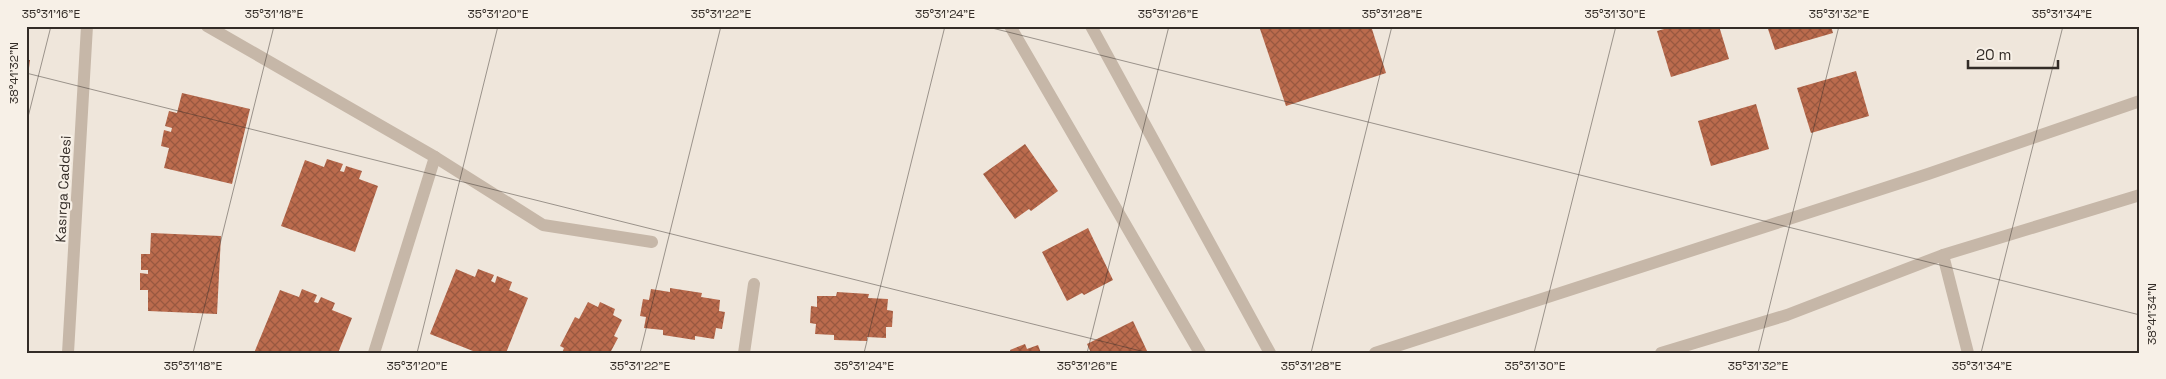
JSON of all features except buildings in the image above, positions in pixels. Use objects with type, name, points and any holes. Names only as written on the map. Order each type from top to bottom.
[{"type":"street","name":"Kasırga Caddesi","points":[[68,353],[87,26]]},
{"type":"street","points":[[206,26],[435,157],[543,225],[652,242]]},
{"type":"street","points":[[1010,26],[1200,353]]},
{"type":"street","points":[[1091,26],[1270,353]]},
{"type":"street","points":[[1375,353],[1928,174],[2140,101]]},
{"type":"street","points":[[374,353],[435,157]]},
{"type":"street","points":[[1661,353],[1788,315],[1943,255],[2140,195]]},
{"type":"street","points":[[1943,255],[1968,353]]},
{"type":"street","points":[[744,353],[754,284]]}]
